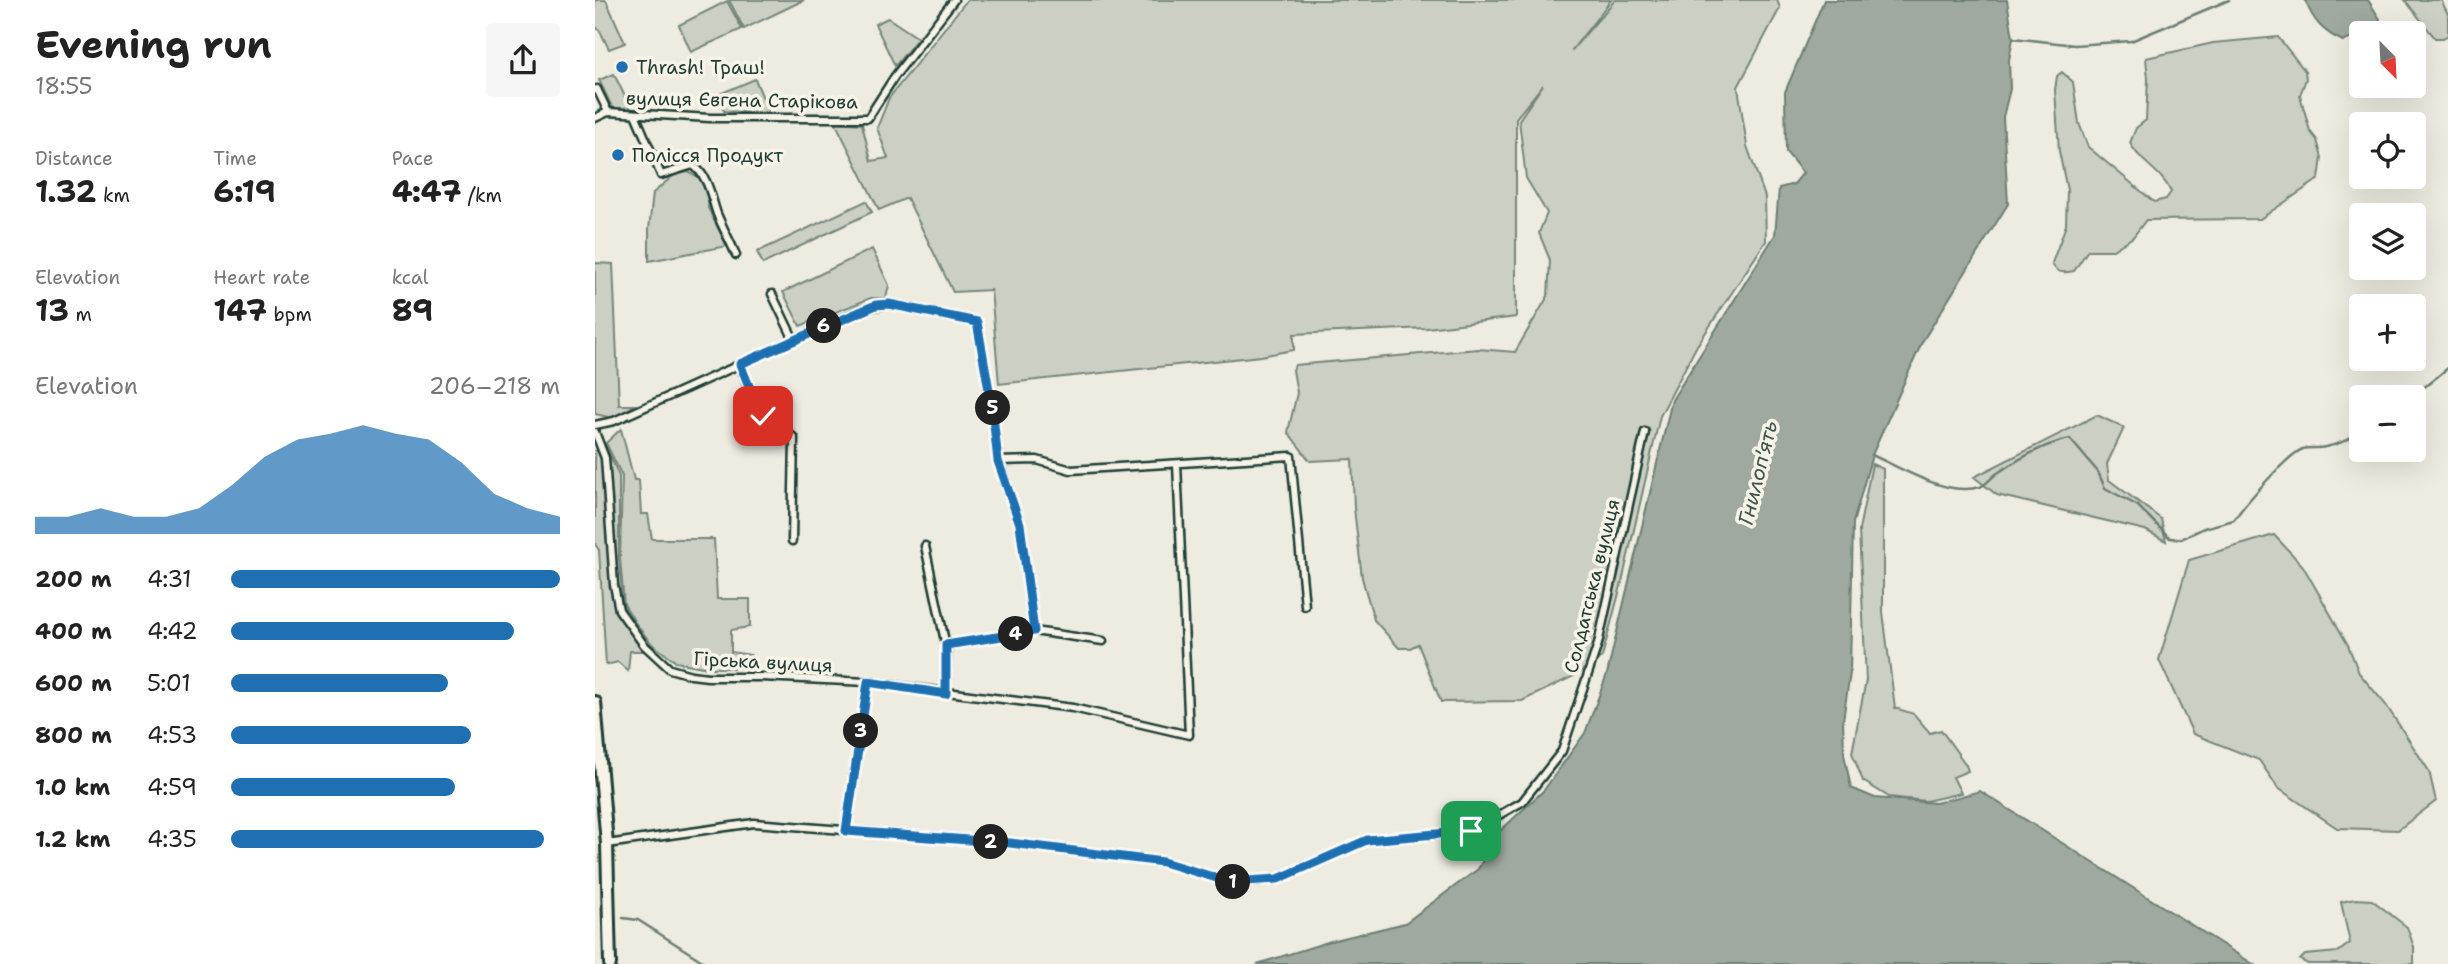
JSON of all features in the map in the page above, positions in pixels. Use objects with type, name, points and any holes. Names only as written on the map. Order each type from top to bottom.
[{"type":"main road","points":[[595,702],[599,797],[607,844],[610,964]]},
{"type":"street","name":"вулиця Євгена Старікова","points":[[595,118],[608,112],[710,118],[868,118],[895,76],[954,0]]},
{"type":"street","points":[[595,90],[597,89],[608,112]]},
{"type":"street","points":[[635,114],[661,175],[685,166],[693,165],[698,169],[715,200],[716,211],[736,255]]},
{"type":"street","points":[[772,294],[794,340]]},
{"type":"street","points":[[595,425],[614,421],[876,305],[889,304],[977,322],[992,407],[998,461],[1020,524],[1034,631]]},
{"type":"street","points":[[740,364],[763,416],[794,438],[792,541]]},
{"type":"street","name":"Гірська вулиця","points":[[595,432],[605,458],[614,585],[619,610],[644,645],[670,669],[691,675],[868,682],[1073,708],[1189,735],[1177,464]]},
{"type":"street","name":"Солдатська вулиця","points":[[607,844],[754,822],[1010,843],[1163,862],[1230,882],[1278,879],[1367,840],[1471,831],[1522,802],[1562,751],[1598,644],[1645,432]]},
{"type":"street","points":[[998,461],[1037,460],[1071,470],[1291,456],[1305,606]]},
{"type":"street","points":[[925,546],[946,645],[946,694]]},
{"type":"street","points":[[946,645],[1034,631],[1103,641]]},
{"type":"street","points":[[846,831],[868,682]]},
{"type":"shaded area","points":[[595,0],[606,0],[625,43],[609,49],[595,26]]},
{"type":"shaded area","points":[[729,0],[804,0],[744,29]]},
{"type":"shaded area","points":[[967,0],[1611,0],[1571,51],[1615,0],[1777,0],[1780,8],[1738,87],[1747,146],[1765,197],[1766,241],[1696,347],[1660,416],[1602,657],[1574,676],[1522,701],[1441,702],[1418,644],[1410,648],[1399,648],[1374,620],[1362,578],[1354,508],[1352,459],[1310,461],[1288,432],[1297,393],[1293,370],[1295,365],[1478,349],[1515,352],[1548,296],[1550,260],[1539,233],[1547,213],[1526,178],[1519,120],[1543,85],[1516,118],[1516,317],[1427,328],[1294,334],[1294,350],[1261,356],[999,384],[991,290],[953,292],[907,198],[879,210],[835,122],[862,124],[871,161],[888,158],[877,128],[889,98]]},
{"type":"shaded area","points":[[2405,0],[2441,0],[2448,14],[2448,35],[2435,38],[2426,27],[2426,21],[2422,21]]},
{"type":"shaded area","points":[[727,1],[742,29],[691,52],[679,25]]},
{"type":"shaded area","points":[[888,18],[918,38],[895,66],[875,24]]},
{"type":"shaded area","points":[[2278,37],[2305,71],[2306,79],[2300,95],[2310,131],[2317,140],[2322,158],[2319,179],[2260,219],[2146,220],[2133,237],[2113,250],[2088,250],[2074,271],[2058,271],[2052,263],[2066,225],[2067,190],[2059,151],[2055,90],[2057,76],[2062,72],[2073,82],[2079,123],[2088,147],[2154,202],[2166,199],[2171,192],[2130,143],[2136,128],[2146,120],[2146,58],[2213,43]]},
{"type":"shaded area","points":[[614,74],[631,109],[613,109],[599,80]]},
{"type":"shaded area","points":[[755,79],[768,110],[766,114],[724,111],[717,95]]},
{"type":"shaded area","points":[[688,172],[699,177],[709,196],[708,208],[727,246],[649,261],[653,193],[674,175]]},
{"type":"shaded area","points":[[866,201],[872,212],[763,264],[757,252]]},
{"type":"shaded area","points":[[872,249],[889,285],[886,298],[871,298],[800,326],[783,292]]},
{"type":"shaded area","points":[[595,263],[613,264],[619,405],[635,405],[612,418],[595,414]]},
{"type":"shaded area","points":[[2097,415],[2124,428],[2107,464],[2109,480],[2161,519],[2166,541],[2145,530],[1997,495],[1974,477]]},
{"type":"shaded area","points":[[621,429],[634,480],[639,480],[641,514],[648,514],[652,539],[714,539],[717,599],[750,599],[750,627],[731,630],[731,652],[751,655],[752,668],[708,668],[676,662],[652,644],[624,604],[620,558],[622,476],[606,443]]},
{"type":"shaded area","points":[[605,444],[619,476],[619,557],[623,606],[656,651],[630,651],[628,671],[618,662],[606,665],[599,550],[595,544],[595,451]]},
{"type":"shaded area","points":[[1872,464],[1883,469],[1883,612],[1895,708],[1914,714],[1930,733],[1941,730],[1968,771],[1953,777],[1961,793],[1926,801],[1889,797],[1863,781],[1852,753],[1866,680],[1859,530]]},
{"type":"shaded area","points":[[2274,535],[2303,566],[2348,645],[2359,673],[2386,705],[2429,771],[2436,801],[2398,830],[2337,828],[2278,788],[2259,760],[2193,734],[2159,660],[2189,560]]},
{"type":"shaded area","points":[[2372,900],[2407,927],[2414,947],[2414,964],[2308,964],[2300,960],[2305,955],[2338,952],[2350,943],[2341,902]]},
{"type":"water","name":"Гнилоп'ять","points":[[1824,0],[2007,0],[2013,38],[2009,60],[2010,89],[2003,117],[2008,204],[1922,342],[1872,455],[1853,523],[1850,673],[1843,720],[1844,754],[1851,788],[1875,798],[1936,803],[1980,791],[2253,964],[1257,964],[1331,941],[1405,923],[1478,869],[1499,832],[1544,790],[1585,733],[1607,674],[1672,400],[1775,235],[1779,188],[1794,184],[1803,173],[1786,152],[1785,92]]},
{"type":"water","points":[[2305,0],[2368,0],[2380,19],[2349,21],[2349,39],[2343,41],[2319,25]]},
{"type":"waterway","points":[[2013,38],[2075,45],[2131,41],[2229,0]]},
{"type":"waterway","points":[[2426,386],[2448,368]]},
{"type":"waterway","points":[[1872,455],[1925,480],[1967,489],[1982,486],[1996,474],[2031,453],[2070,439],[2098,472],[2105,488],[2138,506],[2170,538],[2181,539],[2204,528],[2234,520],[2267,481],[2296,453],[2306,448],[2335,445],[2349,438]]},
{"type":"waterway","points":[[623,918],[638,920],[707,964]]},
{"type":"place","name":"Thrash! Траш!","points":[[622,67]]},
{"type":"place","name":"Полісся Продукт","points":[[618,155]]},
{"type":"route","points":[[763,416],[740,364],[863,309],[889,304],[977,322],[992,407],[998,461],[1020,524],[1034,631],[946,645],[946,694],[868,682],[846,831],[1010,843],[1163,862],[1230,882],[1278,879],[1367,840],[1471,831]]}]
